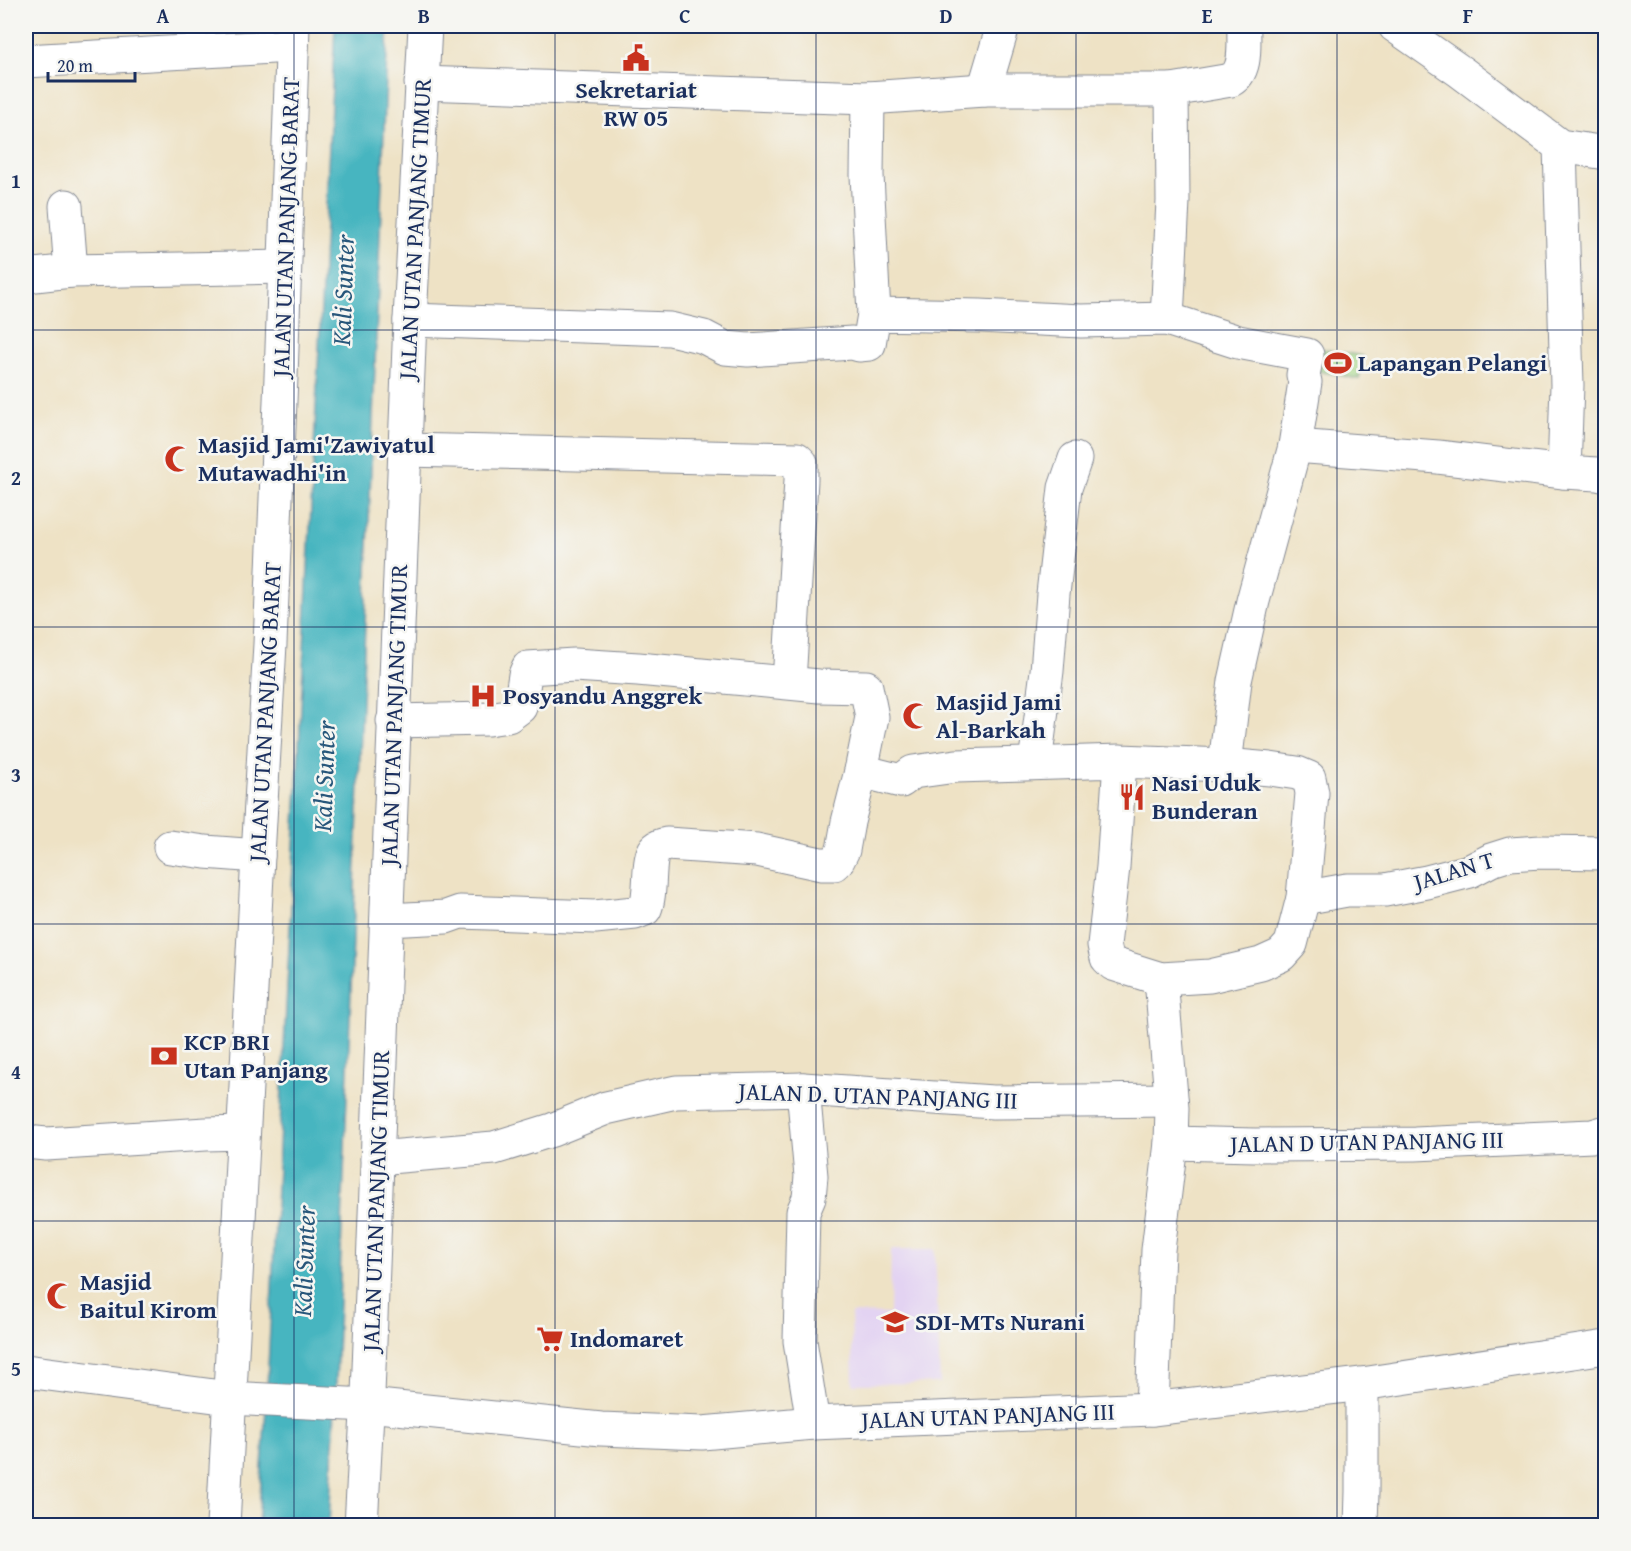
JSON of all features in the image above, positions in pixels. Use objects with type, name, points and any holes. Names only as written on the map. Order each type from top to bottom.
[{"type":"street","name":"JALAN UTAN PANJANG TIMUR","points":[[361,1526],[359,1404],[377,1158],[410,320],[425,26]]},
{"type":"street","points":[[984,90],[1003,26]]},
{"type":"street","points":[[422,83],[868,98],[984,90],[1172,90],[1231,80],[1236,77],[1242,66],[1244,26]]},
{"type":"street","points":[[1395,26],[1560,146],[1605,153]]},
{"type":"street","points":[[26,61],[293,36]]},
{"type":"street","name":"JALAN UTAN PANJANG BARAT","points":[[223,1526],[238,1399],[243,1133],[271,633],[293,36]]},
{"type":"street","points":[[1167,319],[1173,201],[1172,90]]},
{"type":"street","points":[[410,320],[670,329],[704,338],[725,348],[748,350],[852,343],[869,344],[874,314],[867,175],[868,98]]},
{"type":"street","points":[[1560,146],[1567,386],[1564,472]]},
{"type":"street","points":[[66,206],[71,271]]},
{"type":"street","points":[[26,276],[71,271],[284,267]]},
{"type":"street","points":[[874,314],[1081,321],[1167,319],[1238,342],[1307,355],[1295,447],[1235,681],[1225,765]]},
{"type":"street","points":[[1295,447],[1438,457],[1605,476]]},
{"type":"street","points":[[405,450],[797,459],[801,464],[801,480],[789,682]]},
{"type":"street","points":[[1035,763],[1047,671],[1065,488],[1076,459]]},
{"type":"street","points":[[387,920],[446,917],[460,912],[595,917],[635,914],[645,909],[648,902],[654,851],[667,844],[758,850],[821,864],[834,864],[843,849],[872,717],[866,687],[819,686],[574,665],[528,668],[520,707],[508,716],[488,719],[393,721]]},
{"type":"street","points":[[861,771],[901,781],[913,772],[956,766],[1120,761],[1225,765],[1297,773],[1309,778],[1312,793],[1303,898],[1291,944],[1281,955],[1261,964],[1210,976],[1161,979],[1113,964],[1107,958],[1104,945],[1113,867],[1120,761]]},
{"type":"street","points":[[170,847],[258,856]]},
{"type":"street","name":"JALAN T","points":[[1303,898],[1347,890],[1385,890],[1427,882],[1470,871],[1491,860],[1510,854],[1605,853]]},
{"type":"street","points":[[1152,1409],[1158,1250],[1171,1143],[1172,1100],[1161,979]]},
{"type":"street","points":[[804,1089],[811,1176],[809,1198],[802,1212],[800,1341],[813,1423]]},
{"type":"street","name":"JALAN D. UTAN PANJANG III","points":[[377,1158],[494,1148],[552,1130],[606,1108],[676,1092],[804,1089],[993,1102],[1172,1100]]},
{"type":"street","name":"JALAN D UTAN PANJANG III","points":[[1171,1143],[1415,1144],[1592,1136],[1605,1132]]},
{"type":"street","points":[[26,1143],[46,1144],[243,1133]]},
{"type":"street","name":"JALAN UTAN PANJANG III","points":[[26,1371],[238,1399],[359,1404],[612,1430],[702,1433],[813,1423],[1152,1409],[1362,1384],[1605,1347]]},
{"type":"street","points":[[1361,1526],[1362,1384]]},
{"type":"shaded area","name":"SDI-MTs Nurani","points":[[891,1249],[935,1249],[940,1383],[853,1384],[851,1313],[890,1314]]},
{"type":"green space","name":"Lapangan Pelangi","points":[[1317,348],[1363,356],[1359,379],[1313,370]]},
{"type":"water","name":"Kali Sunter","points":[[335,26],[388,26],[329,1525],[258,1526],[266,1408]]},
{"type":"place","name":"Sekretariat RW 05","points":[[636,58]]},
{"type":"place","name":"Lapangan Pelangi","points":[[1338,363]]},
{"type":"place","name":"Masjid Jami'Zawiyatul Mutawadhi'in","points":[[178,459]]},
{"type":"place","name":"Posyandu Anggrek","points":[[483,696]]},
{"type":"place","name":"Masjid Jami Al-Barkah","points":[[916,716]]},
{"type":"place","name":"Nasi Uduk Bunderan","points":[[1132,797]]},
{"type":"place","name":"KCP BRI Utan Panjang","points":[[164,1056]]},
{"type":"place","name":"Masjid Baitul Kirom","points":[[60,1296]]},
{"type":"place","name":"SDI-MTs Nurani","points":[[895,1322]]},
{"type":"place","name":"Indomaret","points":[[550,1339]]}]
